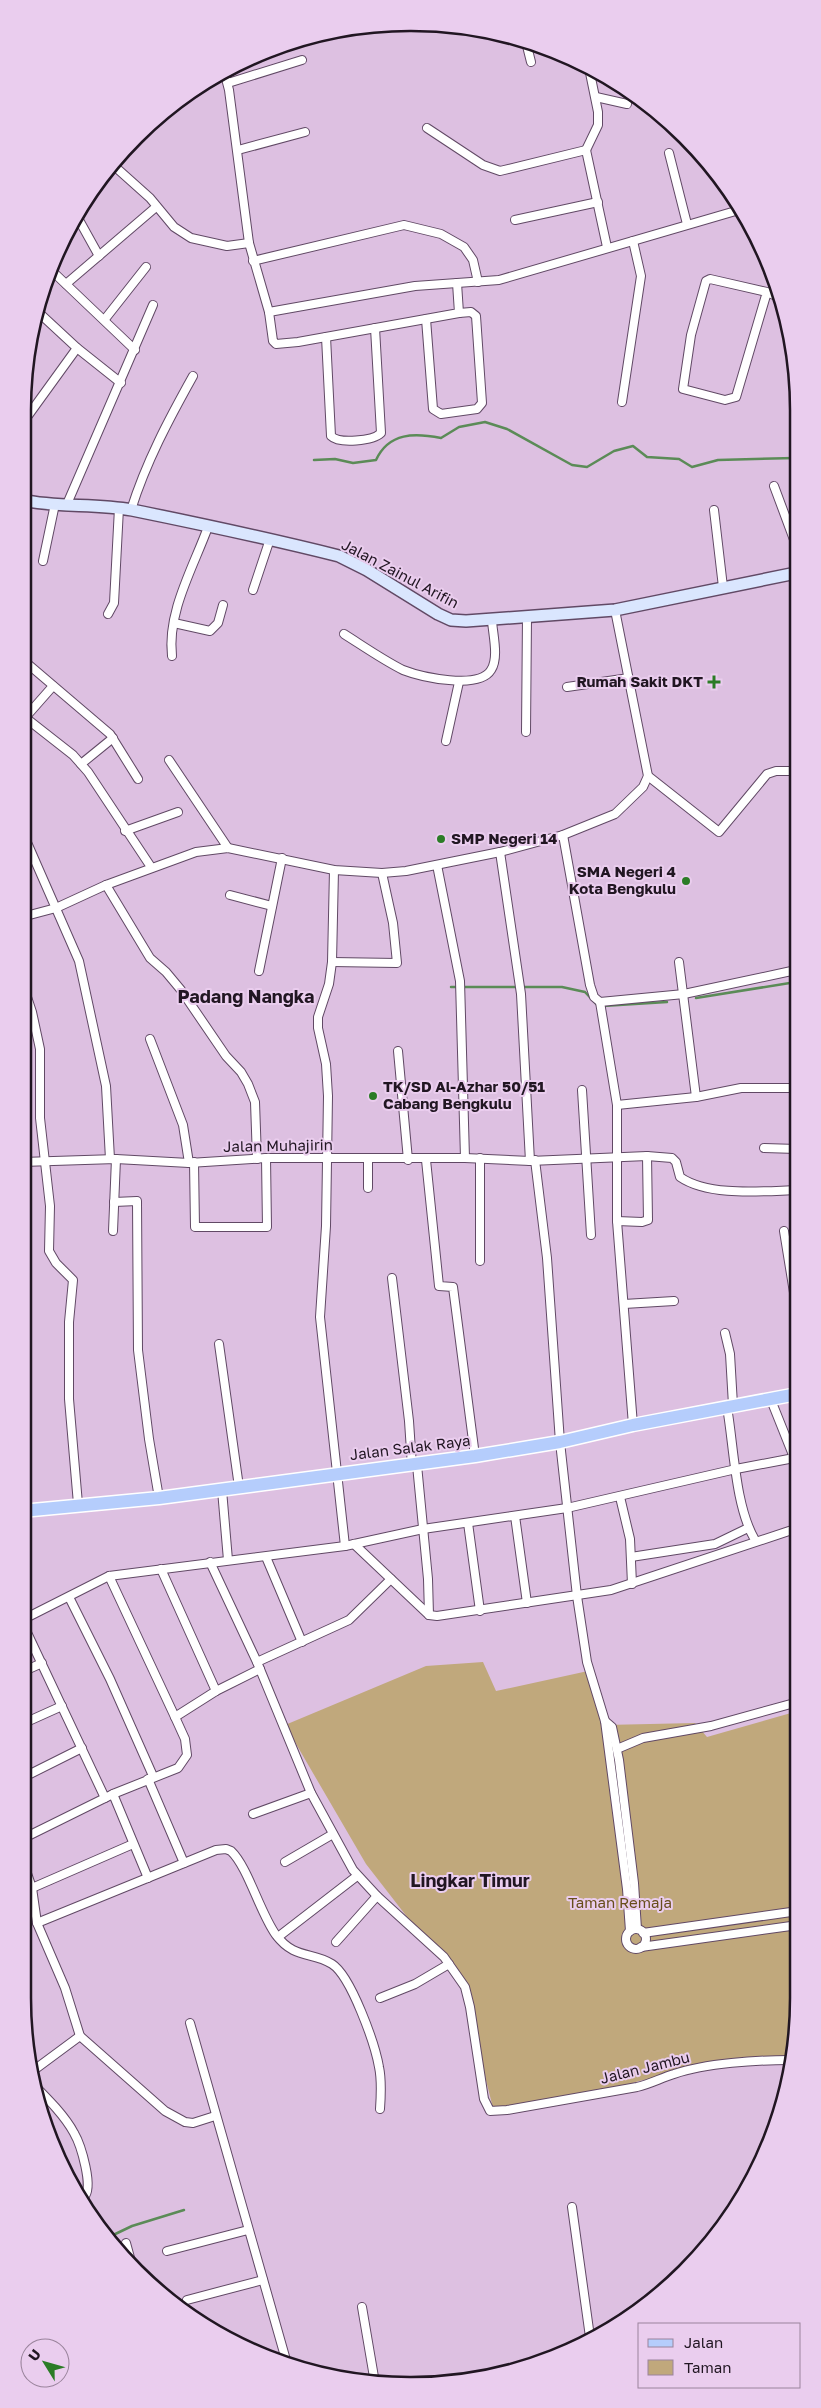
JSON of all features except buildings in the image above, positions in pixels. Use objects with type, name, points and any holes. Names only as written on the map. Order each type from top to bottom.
[{"type":"main road","name":"Jalan Salak Raya","points":[[31,1510],[78,1504],[160,1498],[475,1456],[560,1442],[633,1425],[790,1396]]},
{"type":"street","points":[[528,50],[531,62]]},
{"type":"street","points":[[228,83],[302,60]]},
{"type":"street","points":[[591,77],[596,97],[598,125],[586,150],[607,247]]},
{"type":"street","points":[[227,79],[238,150],[249,243],[269,312],[273,341],[276,344],[326,337],[459,312],[470,312],[476,316],[482,403],[477,409],[441,414],[433,409],[426,319]]},
{"type":"street","points":[[596,97],[628,104]]},
{"type":"street","points":[[428,128],[483,165],[500,171],[586,150]]},
{"type":"street","points":[[238,150],[305,132]]},
{"type":"street","points":[[669,153],[687,224]]},
{"type":"street","points":[[118,169],[150,198],[174,227],[191,238],[228,246],[249,243]]},
{"type":"street","points":[[515,220],[598,202]]},
{"type":"street","points":[[66,284],[156,207]]},
{"type":"street","points":[[269,312],[415,286],[499,280],[733,212]]},
{"type":"street","points":[[81,222],[99,256]]},
{"type":"street","points":[[253,262],[404,225],[441,234],[464,246],[473,260],[478,282]]},
{"type":"street","points":[[622,402],[641,276],[633,241]]},
{"type":"street","points":[[105,319],[146,267]]},
{"type":"street","points":[[56,275],[105,319],[135,350]]},
{"type":"street","points":[[767,292],[736,397],[725,400],[683,389],[691,335],[706,281],[710,279],[767,292],[772,294]]},
{"type":"street","points":[[458,282],[459,312]]},
{"type":"street","points":[[67,504],[121,383],[153,305]]},
{"type":"street","points":[[43,317],[77,348],[121,383]]},
{"type":"street","points":[[326,337],[331,436],[338,440],[372,438],[381,433],[375,328]]},
{"type":"street","points":[[31,412],[77,348]]},
{"type":"street","points":[[108,614],[114,604],[125,509],[141,480],[163,430],[193,376]]},
{"type":"street","points":[[774,486],[790,529]]},
{"type":"street","name":"Jalan Zainul Arifin","points":[[31,501],[125,509],[270,539],[339,556],[367,570],[451,620],[492,621],[615,610],[790,573]]},
{"type":"street","points":[[43,561],[55,504]]},
{"type":"street","points":[[714,510],[722,587]]},
{"type":"street","points":[[172,656],[170,638],[174,623],[208,527]]},
{"type":"street","points":[[253,590],[270,539]]},
{"type":"street","points":[[174,623],[210,631],[218,623],[223,605]]},
{"type":"street","points":[[31,915],[56,908],[106,885],[196,852],[228,848],[334,870],[382,873],[437,865],[500,852],[563,835],[615,814],[642,787],[648,776],[615,610]]},
{"type":"street","points":[[526,732],[527,617]]},
{"type":"street","points":[[344,634],[405,670],[459,682],[484,677],[492,669],[495,657],[492,621]]},
{"type":"street","points":[[31,667],[113,738],[138,779]]},
{"type":"street","points":[[566,687],[628,678]]},
{"type":"street","points":[[446,741],[459,682]]},
{"type":"street","points":[[31,709],[53,686]]},
{"type":"street","points":[[31,723],[81,764],[151,868]]},
{"type":"street","points":[[81,764],[113,738]]},
{"type":"street","points":[[170,760],[228,848]]},
{"type":"street","points":[[648,776],[719,832],[767,774],[776,771],[790,771]]},
{"type":"street","points":[[125,831],[178,812]]},
{"type":"street","points":[[563,835],[590,985],[594,996],[600,1003],[617,1105],[617,1221],[633,1425]]},
{"type":"street","points":[[31,851],[79,961],[92,1028],[98,1045],[106,1086],[113,1159],[113,1231]]},
{"type":"street","points":[[500,852],[521,994],[532,1161],[548,1258],[560,1442],[577,1596],[587,1662],[606,1721],[627,1889],[637,1931],[645,1940],[641,1947]]},
{"type":"street","points":[[260,971],[282,858]]},
{"type":"street","points":[[437,865],[460,981],[465,1158]]},
{"type":"street","points":[[334,870],[332,962],[329,984],[318,1017],[318,1028],[326,1064],[328,1096],[320,1317],[338,1473],[344,1546]]},
{"type":"street","points":[[332,962],[397,963],[393,923],[382,873]]},
{"type":"street","points":[[106,885],[138,940],[157,966],[166,972],[248,1084],[255,1102],[267,1227],[195,1227],[191,1163],[183,1124],[150,1039]]},
{"type":"street","points":[[230,895],[272,906]]},
{"type":"street","points":[[679,962],[696,1097]]},
{"type":"street","points":[[600,1003],[684,994],[790,971]]},
{"type":"street","points":[[31,1009],[40,1049],[40,1118],[50,1206],[49,1251],[56,1263],[73,1280],[69,1322],[69,1399],[78,1504]]},
{"type":"street","points":[[398,1051],[408,1160]]},
{"type":"street","points":[[617,1105],[696,1097],[741,1088],[790,1088]]},
{"type":"street","points":[[582,1090],[591,1235]]},
{"type":"street","points":[[764,1148],[790,1149]]},
{"type":"street","points":[[617,1221],[642,1222],[648,1220],[647,1156]]},
{"type":"street","name":"Jalan Muhajirin","points":[[31,1161],[113,1159],[191,1163],[327,1158],[408,1160],[480,1158],[532,1161],[616,1159],[647,1156],[672,1158],[676,1162],[680,1177],[686,1181],[724,1190],[790,1190]]},
{"type":"street","points":[[480,1158],[480,1261]]},
{"type":"street","points":[[368,1159],[368,1188]]},
{"type":"street","points":[[426,1160],[439,1286],[453,1287],[475,1456]]},
{"type":"street","points":[[114,1202],[137,1201],[138,1350],[149,1440],[160,1498]]},
{"type":"street","points":[[784,1231],[790,1268]]},
{"type":"street","points":[[392,1278],[423,1529],[429,1615]]},
{"type":"street","points":[[624,1304],[674,1301]]},
{"type":"street","points":[[725,1332],[730,1354],[730,1406],[736,1469],[748,1528],[755,1540]]},
{"type":"street","points":[[220,1344],[239,1487]]},
{"type":"street","points":[[771,1400],[790,1446]]},
{"type":"street","points":[[31,1616],[109,1576],[210,1562],[266,1558],[344,1546],[423,1529],[468,1524],[567,1508],[736,1469],[790,1462]]},
{"type":"street","points":[[222,1490],[228,1560]]},
{"type":"street","points":[[620,1497],[630,1539],[632,1584]]},
{"type":"street","points":[[515,1516],[527,1604]]},
{"type":"street","points":[[468,1524],[480,1611]]},
{"type":"street","points":[[631,1557],[715,1544],[748,1528]]},
{"type":"street","points":[[354,1544],[429,1615],[480,1611],[527,1604],[632,1584],[755,1540],[790,1530]]},
{"type":"street","points":[[266,1558],[302,1642]]},
{"type":"street","points":[[210,1562],[258,1665],[311,1793],[357,1876],[436,1949],[449,1964],[416,1984],[380,1998]]},
{"type":"street","points":[[160,1569],[216,1691]]},
{"type":"street","points":[[31,1835],[150,1777],[178,1768],[187,1755],[184,1739],[175,1717],[109,1576]]},
{"type":"street","points":[[175,1717],[258,1665],[349,1620],[391,1579]]},
{"type":"street","points":[[69,1597],[110,1680],[184,1863]]},
{"type":"street","points":[[31,1640],[105,1798]]},
{"type":"street","points":[[31,1668],[42,1663]]},
{"type":"street","points":[[617,1748],[643,1738],[710,1726],[790,1704]]},
{"type":"street","points":[[31,1720],[62,1706]]},
{"type":"street","points":[[606,1721],[612,1727],[617,1748],[634,1883],[637,1931]]},
{"type":"street","points":[[31,1774],[82,1748]]},
{"type":"street","points":[[253,1814],[311,1793]]},
{"type":"street","points":[[113,1794],[148,1878]]},
{"type":"street","points":[[285,1862],[333,1834]]},
{"type":"street","points":[[133,1844],[32,1888],[37,1923],[65,1988],[80,2036],[164,2111],[185,2122],[193,2123],[215,2116]]},
{"type":"street","points":[[37,1923],[216,1850],[226,1849],[231,1851],[278,1937],[298,1953],[328,1962],[343,1975],[359,2006],[375,2050],[381,2078],[380,2109]]},
{"type":"street","points":[[278,1937],[357,1876]]},
{"type":"street","points":[[336,1942],[377,1896]]},
{"type":"street","points":[[790,1912],[637,1931],[626,1937],[627,1944],[634,1948],[790,1926]]},
{"type":"street","name":"Jalan Jambu","points":[[449,1964],[468,1995],[486,2104],[490,2111],[507,2110],[637,2087],[651,2084],[674,2074],[706,2067],[784,2060]]},
{"type":"street","points":[[190,2023],[285,2355]]},
{"type":"street","points":[[38,2067],[80,2036]]},
{"type":"street","points":[[44,2097],[75,2134],[88,2178],[88,2190],[86,2193]]},
{"type":"street","points":[[572,2207],[589,2332]]},
{"type":"street","points":[[167,2252],[248,2230]]},
{"type":"street","points":[[126,2243],[128,2252]]},
{"type":"street","points":[[187,2300],[263,2280]]},
{"type":"street","points":[[362,2307],[374,2375]]},
{"type":"green space","name":"Taman Remaja","points":[[483,1662],[496,1691],[588,1671],[605,1725],[695,1723],[707,1737],[790,1713],[790,1998],[785,2059],[691,2071],[639,2081],[568,2104],[493,2108],[463,1989],[366,1864],[285,1725],[426,1666]]},
{"type":"waterway","points":[[314,460],[335,459],[353,463],[376,460],[381,451],[395,439],[412,435],[441,438],[459,427],[485,422],[507,429],[572,465],[587,467],[614,451],[633,446],[647,457],[679,459],[692,467],[718,460],[790,458]]},
{"type":"waterway","points":[[696,998],[790,983]]},
{"type":"waterway","points":[[451,987],[517,987]]},
{"type":"waterway","points":[[523,987],[562,987],[585,992],[598,1006]]},
{"type":"waterway","points":[[603,1006],[667,1002]]},
{"type":"waterway","points":[[115,2234],[132,2226],[184,2210]]},
{"type":"place","name":"Rumah Sakit DKT","points":[[714,682]]},
{"type":"place","name":"SMP Negeri 14","points":[[441,839]]},
{"type":"place","name":"SMA Negeri 4 Kota Bengkulu","points":[[686,881]]},
{"type":"place","name":"TK/SD Al-Azhar 50/51 Cabang Bengkulu","points":[[373,1096]]},
{"type":"district","name":"Padang Nangka","points":[[246,997]]},
{"type":"district","name":"Lingkar Timur","points":[[470,1881]]}]
